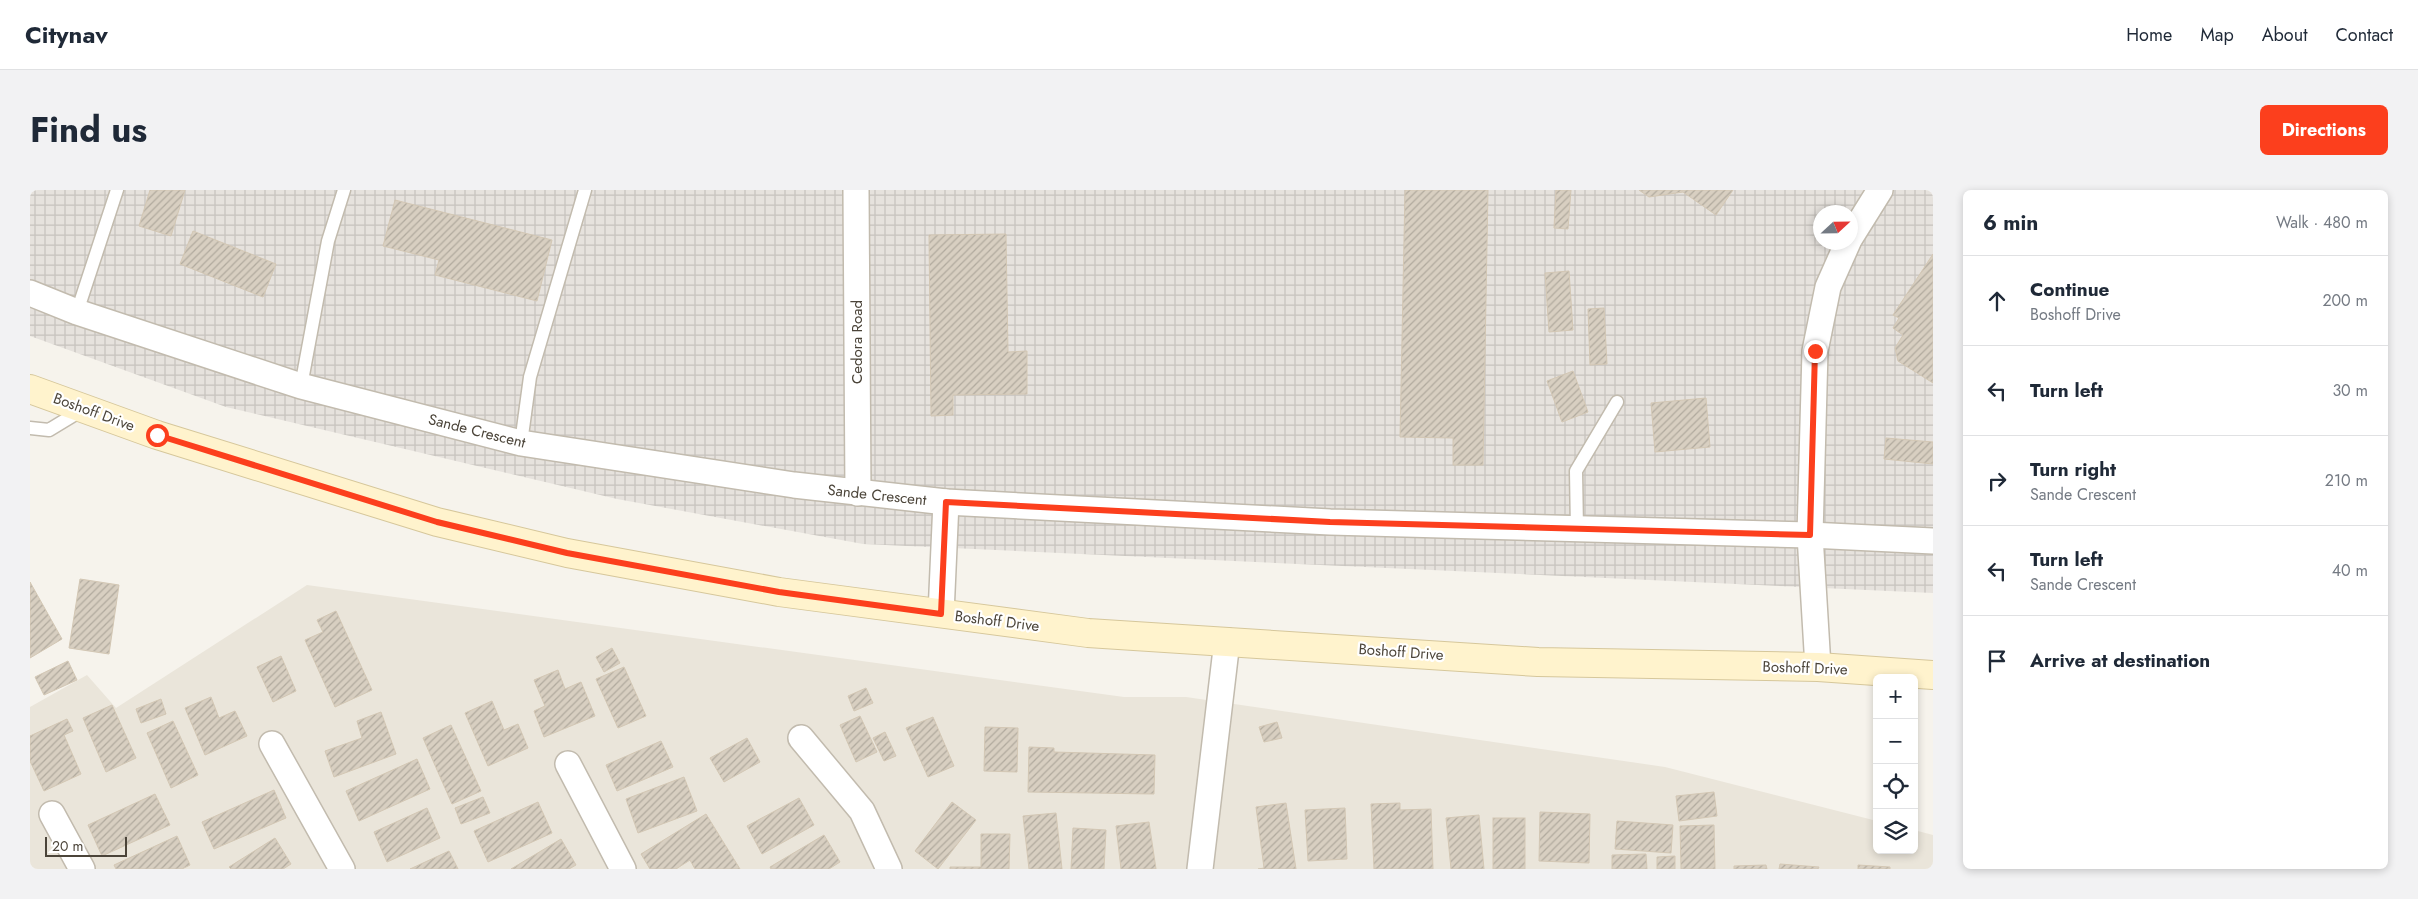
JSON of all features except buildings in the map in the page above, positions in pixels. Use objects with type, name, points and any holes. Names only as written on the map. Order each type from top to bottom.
[{"type":"main road","name":"Boshoff Drive","points":[[30,389],[167,438],[446,524],[567,553],[779,592],[1088,633],[1538,662],[1818,667],[1933,675]]},
{"type":"street","name":"Cedora Road","points":[[856,190],[858,493]]},
{"type":"street","points":[[1858,225],[1880,190]]},
{"type":"street","points":[[1818,667],[1810,535],[1815,351],[1828,288],[1845,250]]},
{"type":"street","name":"Sande Crescent","points":[[30,293],[77,312],[301,386],[521,443],[858,493],[946,502],[1330,522],[1933,540]]},
{"type":"street","points":[[941,614],[946,502]]},
{"type":"street","points":[[1200,869],[1227,641]]},
{"type":"street","points":[[801,738],[862,811],[888,869]]},
{"type":"street","points":[[272,744],[342,869]]},
{"type":"street","points":[[568,764],[623,869]]},
{"type":"street","points":[[52,814],[82,869]]},
{"type":"lane","points":[[77,312],[117,190]]},
{"type":"lane","points":[[301,386],[328,241],[344,190]]},
{"type":"lane","points":[[521,443],[530,377],[585,190]]},
{"type":"lane","points":[[1577,530],[1576,471],[1617,402]]},
{"type":"lane","points":[[30,428],[49,430],[85,409]]},
{"type":"shaded area","points":[[30,190],[1933,190],[1933,593],[863,544],[617,499],[226,407],[30,336]]},
{"type":"shaded area","points":[[307,585],[1124,697],[1186,697],[1665,767],[1873,820],[1873,854],[1918,854],[1918,831],[1933,835],[1933,869],[30,869],[30,707],[87,675],[116,708]]},
{"type":"route","points":[[157,435],[437,522],[567,553],[779,592],[941,614],[946,502],[1330,522],[1810,535],[1815,351]]}]
